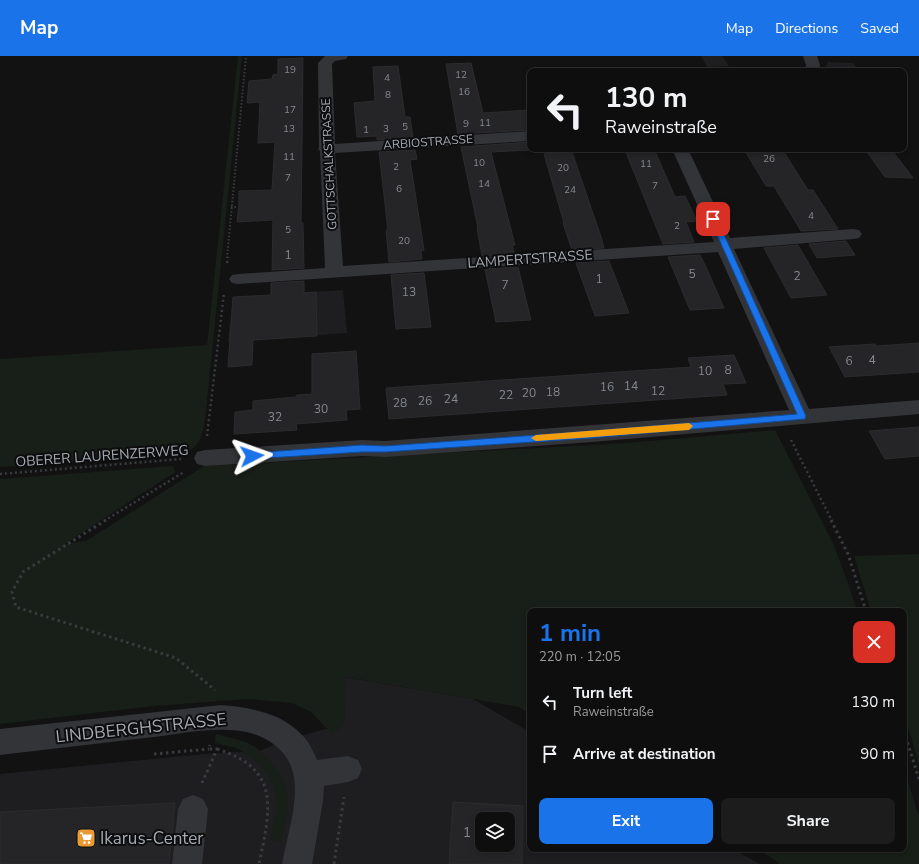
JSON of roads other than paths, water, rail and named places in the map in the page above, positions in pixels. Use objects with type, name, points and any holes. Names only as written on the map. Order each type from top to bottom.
[{"type":"street","points":[[810,56],[813,64],[812,68]]},
{"type":"street","name":"GOTTSCHALKSTRASSE","points":[[332,57],[325,63],[324,108],[331,200],[334,272]]},
{"type":"street","name":"ARBIOSTRASSE","points":[[326,149],[527,136]]},
{"type":"street","points":[[681,152],[802,416]]},
{"type":"street","name":"LAMPERTSTRASSE","points":[[232,274],[334,272],[725,245],[853,234]]},
{"type":"street","points":[[197,459],[362,448],[393,448],[592,434],[919,407]]},
{"type":"street","name":"LINDBERGHSTRASSE","points":[[0,742],[221,717],[243,718],[262,724],[289,739],[301,756],[308,775],[310,791],[297,864]]},
{"type":"street","points":[[308,775],[348,769]]},
{"type":"street","points":[[187,864],[193,809]]},
{"type":"place","name":"Ikarus-Center","points":[[86,838]]}]
